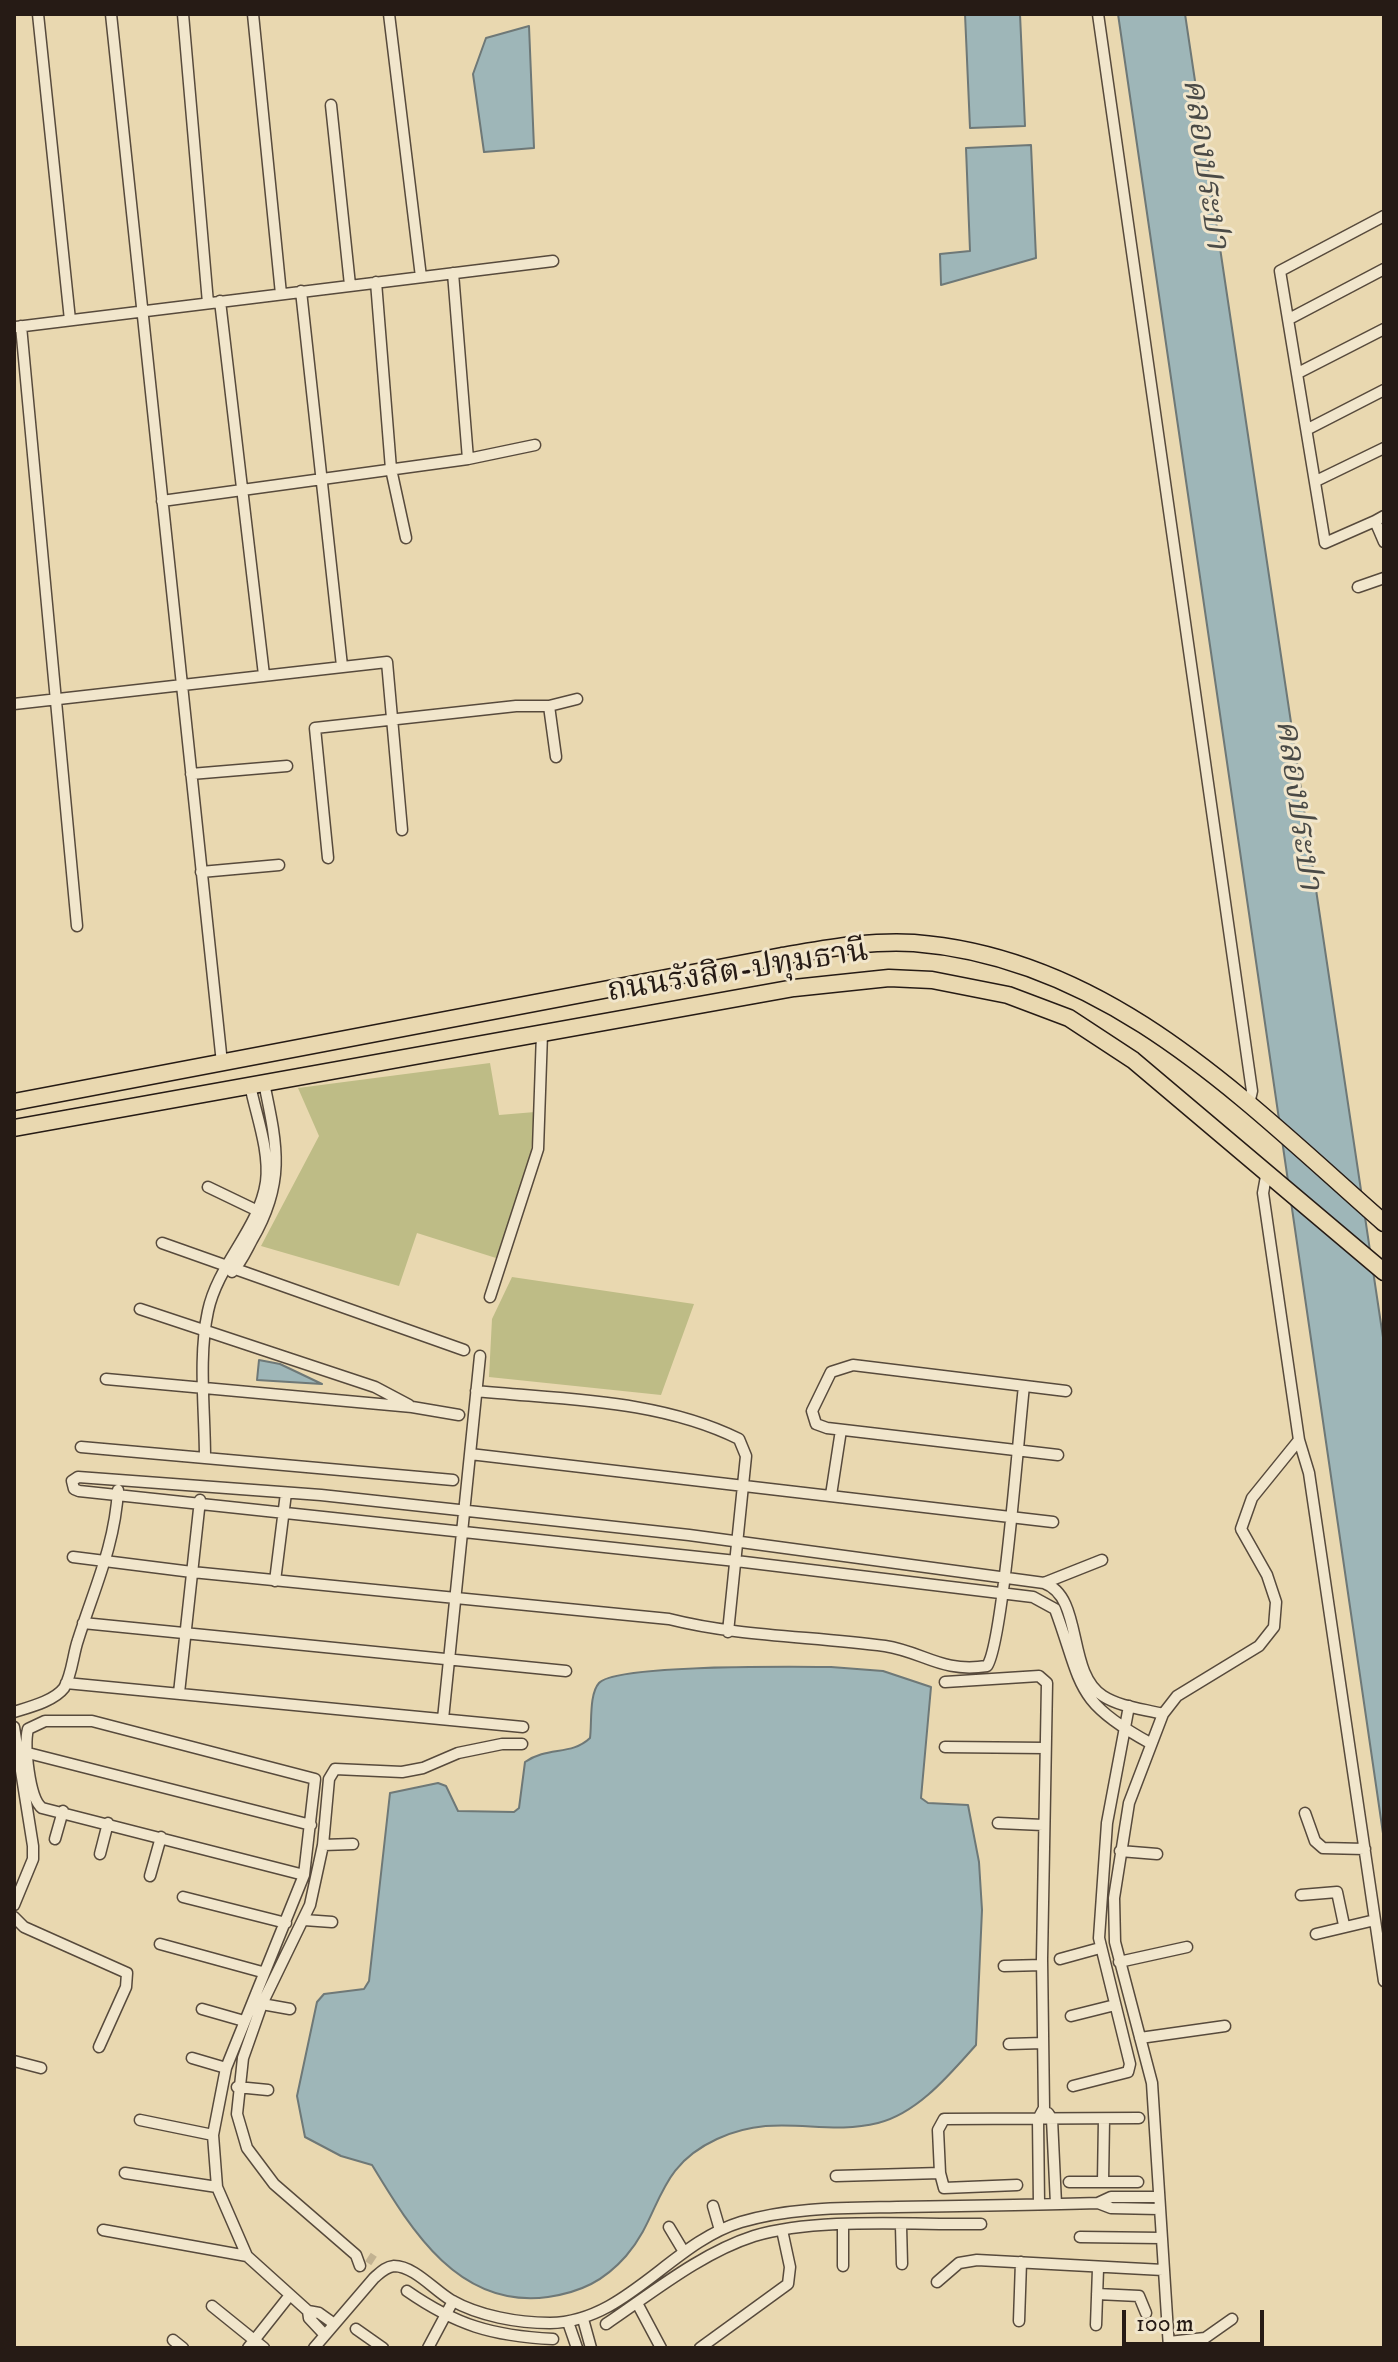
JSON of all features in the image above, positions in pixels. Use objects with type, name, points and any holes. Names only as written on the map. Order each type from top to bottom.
[{"type":"main road","name":"ถนนรังสิต-ปทุมธานี","points":[[14,1102],[794,954],[861,945],[913,943],[977,952],[1079,986],[1154,1030],[1249,1104],[1384,1223]]},
{"type":"main road","name":"ถนนรังสิต-ปทุมธานี","points":[[14,1128],[794,988],[859,980],[911,978],[982,988],[1039,1005],[1102,1037],[1272,1174],[1381,1270]]},
{"type":"main road","points":[[338,1041],[343,1069]]},
{"type":"street","points":[[38,14],[70,320]]},
{"type":"street","points":[[111,14],[140,311],[222,1063]]},
{"type":"street","points":[[183,14],[208,303]]},
{"type":"street","points":[[253,14],[281,294]]},
{"type":"street","points":[[389,14],[421,277]]},
{"type":"street","points":[[1098,14],[1250,1076],[1249,1104]]},
{"type":"street","points":[[331,105],[350,285]]},
{"type":"street","points":[[1383,220],[1280,271],[1325,543],[1379,518],[1384,542]]},
{"type":"street","points":[[77,926],[17,327],[553,261]]},
{"type":"street","points":[[1289,319],[1384,269]]},
{"type":"street","points":[[453,273],[468,459]]},
{"type":"street","points":[[376,282],[391,469],[406,538]]},
{"type":"street","points":[[301,291],[342,666]]},
{"type":"street","points":[[220,301],[264,675]]},
{"type":"street","points":[[1298,373],[1384,329]]},
{"type":"street","points":[[1308,429],[1384,390]]},
{"type":"street","points":[[162,501],[468,459],[535,445]]},
{"type":"street","points":[[1316,481],[1384,448]]},
{"type":"street","points":[[1358,587],[1384,578]]},
{"type":"street","points":[[14,704],[387,662],[402,830]]},
{"type":"street","points":[[328,858],[315,728],[549,706],[577,699]]},
{"type":"street","points":[[549,706],[556,757]]},
{"type":"street","points":[[191,774],[287,766]]},
{"type":"street","points":[[201,872],[279,865]]},
{"type":"street","points":[[490,1297],[538,1149],[542,1033]]},
{"type":"street","points":[[205,1458],[205,1333],[208,1309],[221,1279],[276,1186],[278,1164],[257,1084]]},
{"type":"street","points":[[1272,1174],[1263,1193],[1299,1440],[1309,1473],[1384,1981]]},
{"type":"street","points":[[208,1187],[261,1212]]},
{"type":"street","points":[[162,1243],[464,1350]]},
{"type":"street","points":[[140,1309],[375,1387],[412,1407]]},
{"type":"street","points":[[443,1719],[480,1356]]},
{"type":"street","points":[[1058,1455],[841,1430],[816,1424],[812,1411],[824,1382],[839,1368],[868,1366],[1066,1391]]},
{"type":"street","points":[[106,1379],[412,1407],[459,1415]]},
{"type":"street","points":[[73,1557],[275,1581],[669,1619],[728,1632],[887,1646],[936,1665],[987,1666],[993,1655],[1024,1386]]},
{"type":"street","points":[[476,1391],[660,1410],[703,1421],[743,1443],[744,1485],[728,1632]]},
{"type":"street","points":[[831,1495],[841,1430]]},
{"type":"street","points":[[1232,2319],[1205,2338],[1169,2345],[1152,2083],[1119,1962],[1114,1898],[1129,1803],[1163,1714],[1177,1696],[1259,1646],[1274,1627],[1276,1602],[1267,1575],[1241,1529],[1252,1498],[1299,1440]]},
{"type":"street","points":[[81,1447],[453,1480]]},
{"type":"street","points":[[470,1454],[1053,1522]]},
{"type":"street","points":[[1150,1743],[1126,1730],[1088,1699],[1077,1679],[1055,1609],[1033,1597],[736,1561],[79,1491],[74,1489],[72,1481],[78,1477],[373,1501],[738,1541],[1044,1583],[1059,1593],[1067,1610],[1083,1671],[1095,1690],[1105,1698],[1163,1714]]},
{"type":"street","points":[[14,1712],[53,1697],[66,1683],[115,1529],[118,1480]]},
{"type":"street","points":[[179,1693],[202,1488]]},
{"type":"street","points":[[275,1581],[286,1493]]},
{"type":"street","points":[[372,1522],[373,1501]]},
{"type":"street","points":[[556,1542],[559,1521]]},
{"type":"street","points":[[1044,1583],[1102,1560]]},
{"type":"street","points":[[83,1623],[566,1671]]},
{"type":"street","points":[[945,1682],[1024,1676],[1044,1679],[1047,1688],[1043,1825],[1044,2108],[1038,2119],[1039,2204]]},
{"type":"street","points":[[66,1683],[523,1727]]},
{"type":"street","points":[[1073,2086],[1129,2069],[1100,1948],[1107,1823],[1129,1706]]},
{"type":"street","points":[[304,1875],[42,1808],[36,1804],[26,1735],[33,1725],[74,1719],[315,1779],[304,1875],[286,1923],[262,1972],[226,2068],[213,2135],[217,2187],[247,2256],[308,2311],[319,2313],[333,2323]]},
{"type":"street","points":[[14,1727],[33,1859],[14,1905]]},
{"type":"street","points":[[366,2272],[356,2255],[274,2184],[247,2148],[239,2131],[237,2087],[262,2004],[304,1920],[323,1845],[329,1779],[335,1769],[402,1772],[423,1768],[458,1753],[502,1744],[522,1744]]},
{"type":"street","points":[[945,1747],[1045,1748]]},
{"type":"street","points":[[28,1753],[311,1825]]},
{"type":"street","points":[[55,1839],[63,1811]]},
{"type":"street","points":[[1305,1813],[1315,1841],[1323,1848],[1365,1849]]},
{"type":"street","points":[[100,1854],[108,1823]]},
{"type":"street","points":[[998,1823],[1043,1825]]},
{"type":"street","points":[[150,1876],[161,1837]]},
{"type":"street","points":[[323,1845],[353,1844]]},
{"type":"street","points":[[1120,1851],[1157,1854]]},
{"type":"street","points":[[1301,1895],[1337,1892],[1344,1925]]},
{"type":"street","points":[[183,1897],[286,1923]]},
{"type":"street","points":[[14,1917],[24,1927],[127,1973],[126,1987],[99,2047]]},
{"type":"street","points":[[304,1920],[332,1922]]},
{"type":"street","points":[[1316,1934],[1375,1920]]},
{"type":"street","points":[[160,1944],[262,1972]]},
{"type":"street","points":[[1119,1962],[1187,1947]]},
{"type":"street","points":[[1060,1959],[1100,1948]]},
{"type":"street","points":[[1004,1966],[1042,1965]]},
{"type":"street","points":[[262,2004],[290,2009]]},
{"type":"street","points":[[1071,2016],[1115,2005]]},
{"type":"street","points":[[202,2009],[244,2021]]},
{"type":"street","points":[[1140,2038],[1225,2026]]},
{"type":"street","points":[[1009,2044],[1043,2043]]},
{"type":"street","points":[[192,2058],[226,2068]]},
{"type":"street","points":[[14,2061],[41,2068]]},
{"type":"street","points":[[237,2087],[268,2090]]},
{"type":"street","points":[[1044,2108],[1052,2119],[1056,2204]]},
{"type":"street","points":[[1017,2185],[944,2188],[940,2173],[940,2121],[1139,2118]]},
{"type":"street","points":[[1103,2182],[1104,2119]]},
{"type":"street","points":[[140,2120],[213,2135]]},
{"type":"street","points":[[125,2173],[217,2187]]},
{"type":"street","points":[[836,2176],[940,2173]]},
{"type":"street","points":[[1069,2182],[1138,2182]]},
{"type":"street","points":[[356,2255],[406,2269],[453,2301],[515,2321],[568,2322],[604,2310],[720,2230],[759,2217],[811,2209],[1098,2203],[1111,2208],[1159,2203]]},
{"type":"street","points":[[713,2206],[720,2230]]},
{"type":"street","points":[[606,2324],[722,2250],[751,2237],[782,2230],[843,2226],[981,2224]]},
{"type":"street","points":[[843,2226],[843,2266]]},
{"type":"street","points":[[901,2226],[902,2264]]},
{"type":"street","points":[[669,2227],[684,2252]]},
{"type":"street","points":[[103,2230],[247,2256]]},
{"type":"street","points":[[700,2348],[788,2284],[790,2267],[782,2230]]},
{"type":"street","points":[[1080,2237],[1161,2238]]},
{"type":"street","points":[[937,2282],[959,2263],[977,2260],[1098,2269],[1163,2270]]},
{"type":"street","points":[[314,2348],[375,2262]]},
{"type":"street","points":[[1019,2321],[1021,2262]]},
{"type":"street","points":[[1096,2325],[1098,2269]]},
{"type":"street","points":[[407,2291],[444,2317],[497,2334],[553,2339]]},
{"type":"street","points":[[1097,2294],[1139,2296],[1146,2313]]},
{"type":"street","points":[[251,2344],[290,2295]]},
{"type":"street","points":[[428,2348],[453,2301]]},
{"type":"street","points":[[637,2303],[661,2348]]},
{"type":"street","points":[[212,2306],[251,2344],[264,2348]]},
{"type":"street","points":[[308,2311],[309,2318],[324,2334]]},
{"type":"street","points":[[583,2319],[591,2348]]},
{"type":"street","points":[[568,2322],[577,2348]]},
{"type":"street","points":[[356,2329],[383,2348]]},
{"type":"street","points":[[173,2340],[183,2348]]},
{"type":"shaded area","points":[[490,1063],[499,1115],[535,1112],[530,1162],[496,1258],[417,1233],[399,1286],[261,1246],[319,1136],[298,1088]]},
{"type":"shaded area","points":[[512,1277],[694,1304],[661,1395],[489,1377],[492,1319]]},
{"type":"water","points":[[965,14],[1020,14],[1025,126],[970,128]]},
{"type":"water","name":"คลองประปา","points":[[1118,14],[1185,14],[1384,1344],[1384,1840]]},
{"type":"water","points":[[529,26],[534,148],[484,152],[473,74],[486,38]]},
{"type":"water","points":[[1031,145],[1036,258],[941,285],[940,254],[970,251],[966,148]]},
{"type":"water","points":[[259,1360],[280,1364],[322,1384],[257,1380]]},
{"type":"water","points":[[831,1667],[883,1671],[931,1687],[921,1798],[928,1803],[968,1805],[979,1862],[982,1910],[976,2045],[920,2102],[893,2118],[857,2127],[760,2127],[717,2139],[697,2151],[681,2163],[670,2177],[647,2224],[626,2256],[591,2284],[548,2297],[517,2297],[489,2291],[464,2278],[422,2239],[372,2165],[341,2156],[305,2137],[297,2096],[317,2002],[324,1994],[364,1989],[369,1981],[390,1793],[438,1783],[446,1786],[458,1811],[514,1812],[519,1808],[525,1762],[542,1754],[575,1747],[590,1738],[592,1701],[596,1688],[599,1683],[612,1677],[638,1672],[708,1668]]},
{"type":"tunnel","points":[[368,2257],[374,2261]]}]
